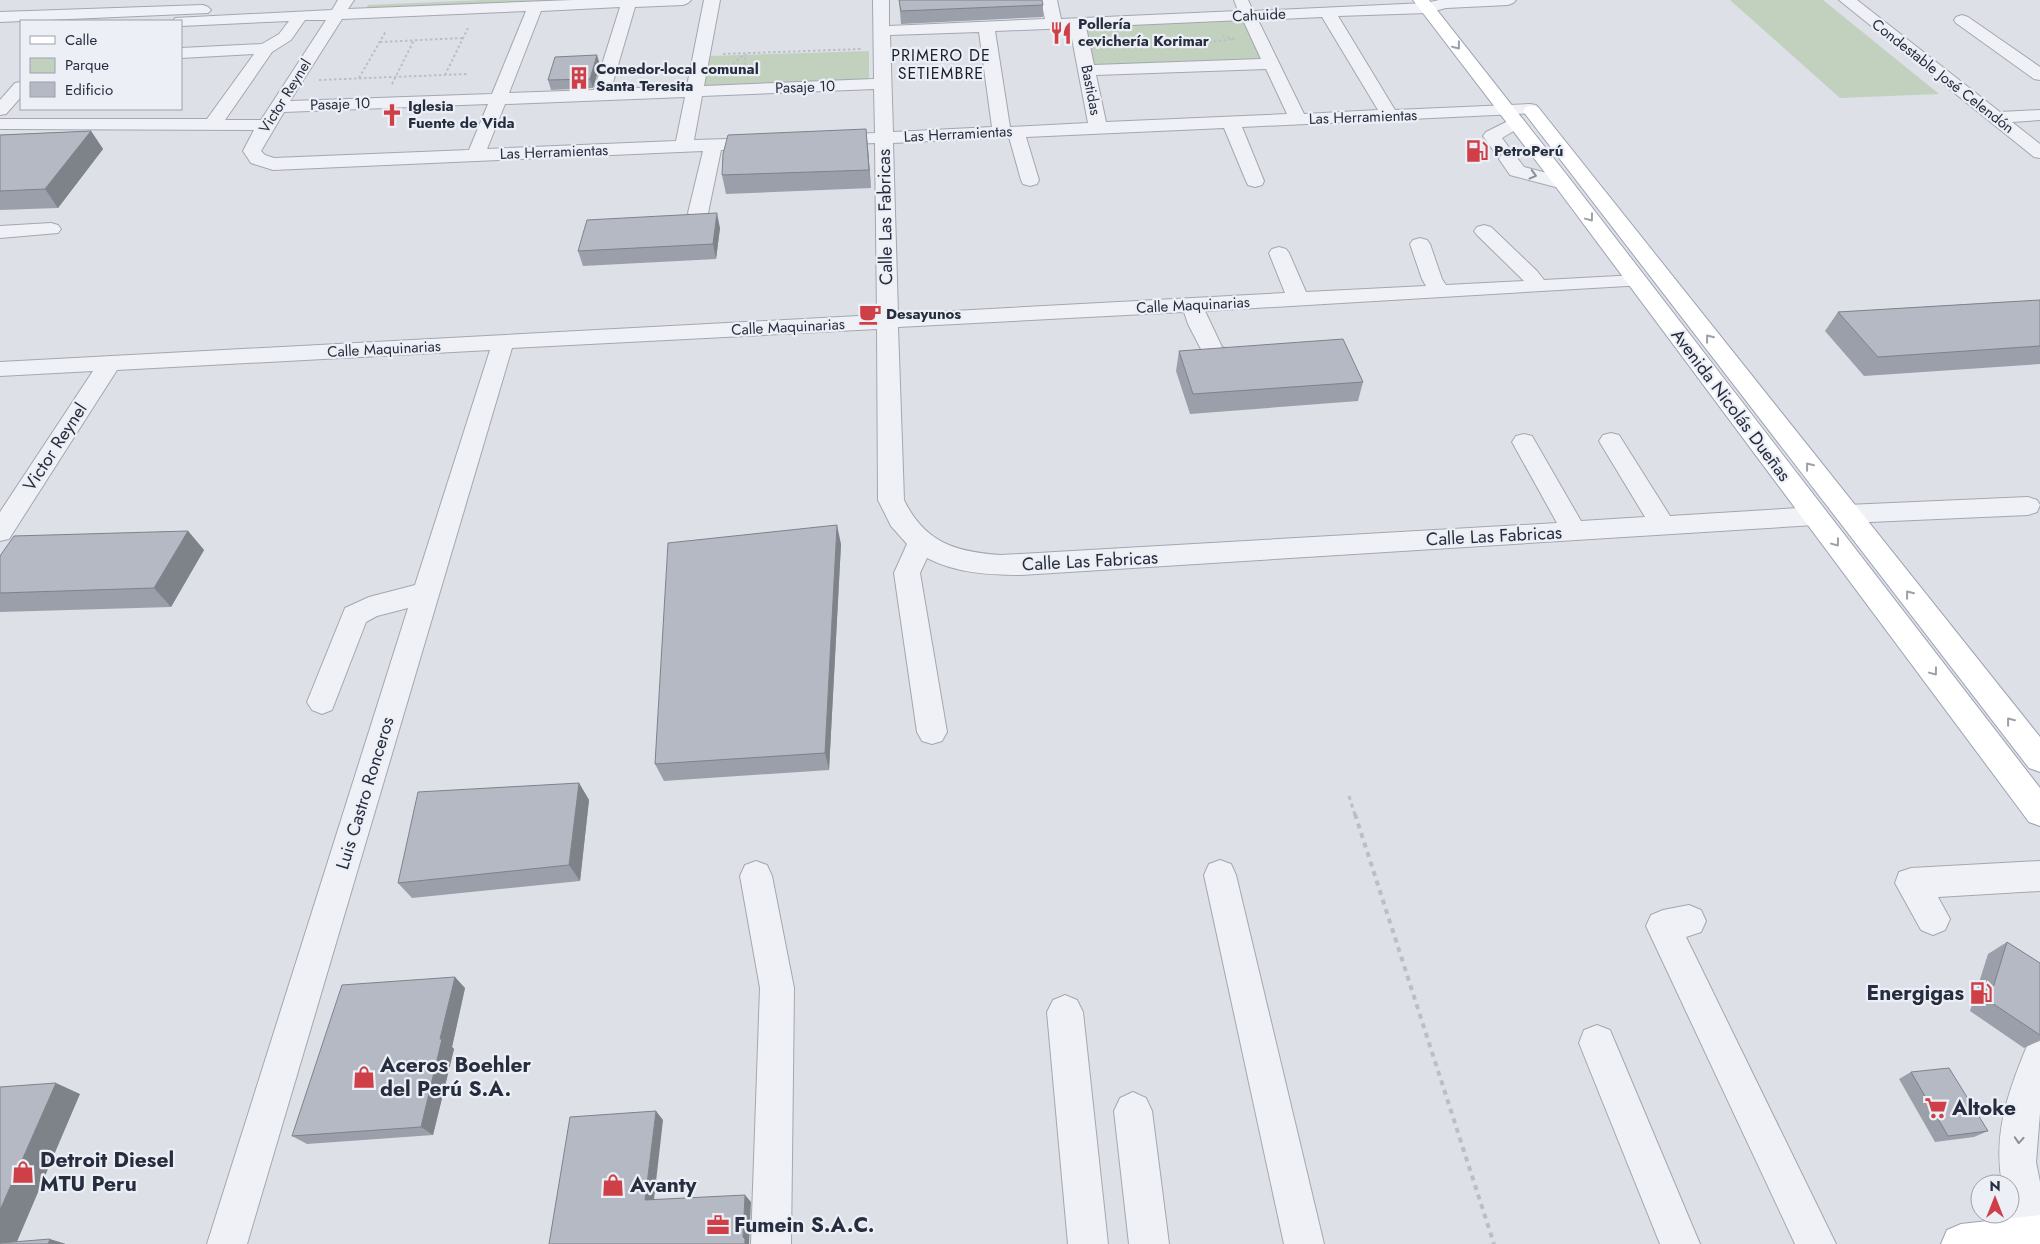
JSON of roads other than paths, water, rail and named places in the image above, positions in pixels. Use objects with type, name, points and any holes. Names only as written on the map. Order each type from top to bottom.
[{"type":"main road","name":"Avenida Nicolás Dueñas","points":[[1434,3],[1517,114],[1566,187],[1636,281],[2040,812]]},
{"type":"main road","name":"Avenida Nicolás Dueñas","points":[[1517,114],[1593,190],[2040,759]]},
{"type":"main road","points":[[1566,187],[1593,190]]},
{"type":"main road","points":[[1961,1244],[2037,1234]]},
{"type":"street","points":[[0,17],[18,0]]},
{"type":"street","points":[[0,17],[341,7],[476,5],[535,7],[683,0]]},
{"type":"street","points":[[684,146],[712,0]]},
{"type":"street","name":"Calle Las Fabricas","points":[[880,0],[892,500],[897,516],[907,530],[921,542],[940,553],[963,561],[992,566],[1815,516]]},
{"type":"street","points":[[1049,0],[1054,24]]},
{"type":"street","points":[[1241,0],[1298,119]]},
{"type":"street","name":"Cahuide","points":[[881,31],[1248,16],[1327,12],[1434,3],[1508,0]]},
{"type":"street","name":"Condestable José Celendón","points":[[1847,0],[2040,152]]},
{"type":"street","points":[[601,95],[629,2]]},
{"type":"street","points":[[182,22],[300,17],[341,7],[396,13],[476,5]]},
{"type":"street","name":"Victor Reynel","points":[[297,163],[272,164],[258,159],[252,150],[341,7]]},
{"type":"street","points":[[476,155],[535,7]]},
{"type":"street","points":[[1327,12],[1390,116]]},
{"type":"street","points":[[214,124],[266,48],[285,37],[300,17]]},
{"type":"street","points":[[1962,20],[2036,70]]},
{"type":"street","name":"Bastidas","points":[[1076,23],[1098,128]]},
{"type":"street","points":[[986,27],[1009,132],[1030,180]]},
{"type":"street","points":[[182,53],[266,48]]},
{"type":"street","points":[[1087,70],[1271,64]]},
{"type":"street","name":"Pasaje 10","points":[[278,107],[882,84]]},
{"type":"street","points":[[0,110],[20,88]]},
{"type":"street","name":"Las Herramientas","points":[[817,140],[1417,114],[1480,112],[1517,114]]},
{"type":"street","points":[[1517,114],[1495,144],[1517,171],[1566,187]]},
{"type":"street","points":[[1996,118],[2040,115]]},
{"type":"street","points":[[1231,122],[1255,182]]},
{"type":"street","points":[[0,124],[266,125]]},
{"type":"street","name":"Las Herramientas","points":[[297,163],[779,142]]},
{"type":"street","points":[[698,213],[713,145]]},
{"type":"street","points":[[0,232],[52,229]]},
{"type":"street","points":[[1484,231],[1530,275],[1538,286]]},
{"type":"street","points":[[1420,244],[1432,279],[1440,291]]},
{"type":"street","points":[[1279,253],[1298,299]]},
{"type":"street","name":"Calle Maquinarias","points":[[0,369],[1636,281]]},
{"type":"street","points":[[1193,305],[1199,324],[1213,352],[1230,358],[1267,356]]},
{"type":"street","name":"Luis Castro Ronceros","points":[[227,1244],[503,343]]},
{"type":"street","name":"Victor Reynel","points":[[0,532],[110,363]]},
{"type":"street","points":[[1611,441],[1663,526]]},
{"type":"street","points":[[1524,442],[1574,531]]},
{"type":"street","points":[[1847,514],[2028,506]]},
{"type":"street","points":[[921,542],[907,573],[932,732]]},
{"type":"street","points":[[322,702],[355,616],[369,607],[426,593]]},
{"type":"street","points":[[1220,875],[1304,1244]]},
{"type":"street","points":[[756,876],[777,988],[771,1244]]},
{"type":"street","points":[[1933,919],[1911,884],[2040,876]]},
{"type":"street","points":[[1689,921],[1663,926],[1816,1244]]},
{"type":"street","points":[[1065,1012],[1088,1244]]},
{"type":"street","points":[[1597,1043],[1680,1244]]},
{"type":"street","points":[[2037,1234],[2017,1162],[2021,1114],[2040,1059]]},
{"type":"street","points":[[1132,1111],[1149,1244]]},
{"type":"place","name":"Pollería cevichería Korimar","points":[[1061,33]]},
{"type":"place","name":"Comedor-local comunal Santa Teresita","points":[[579,78]]},
{"type":"place","name":"Iglesia Fuente de Vida","points":[[392,115]]},
{"type":"place","name":"PetroPerú","points":[[1477,151]]},
{"type":"place","name":"Desayunos","points":[[870,314]]},
{"type":"place","name":"Energigas","points":[[1981,993]]},
{"type":"place","name":"Aceros Boehler del Perú S.A.","points":[[364,1077]]},
{"type":"place","name":"Altoke","points":[[1936,1108]]},
{"type":"place","name":"Detroit Diesel MTU Peru","points":[[23,1172]]},
{"type":"place","name":"Avanty","points":[[613,1185]]},
{"type":"place","name":"Fumein S.A.C.","points":[[718,1225]]},
{"type":"district","name":"PRIMERO DE SETIEMBRE","points":[[941,64]]}]
